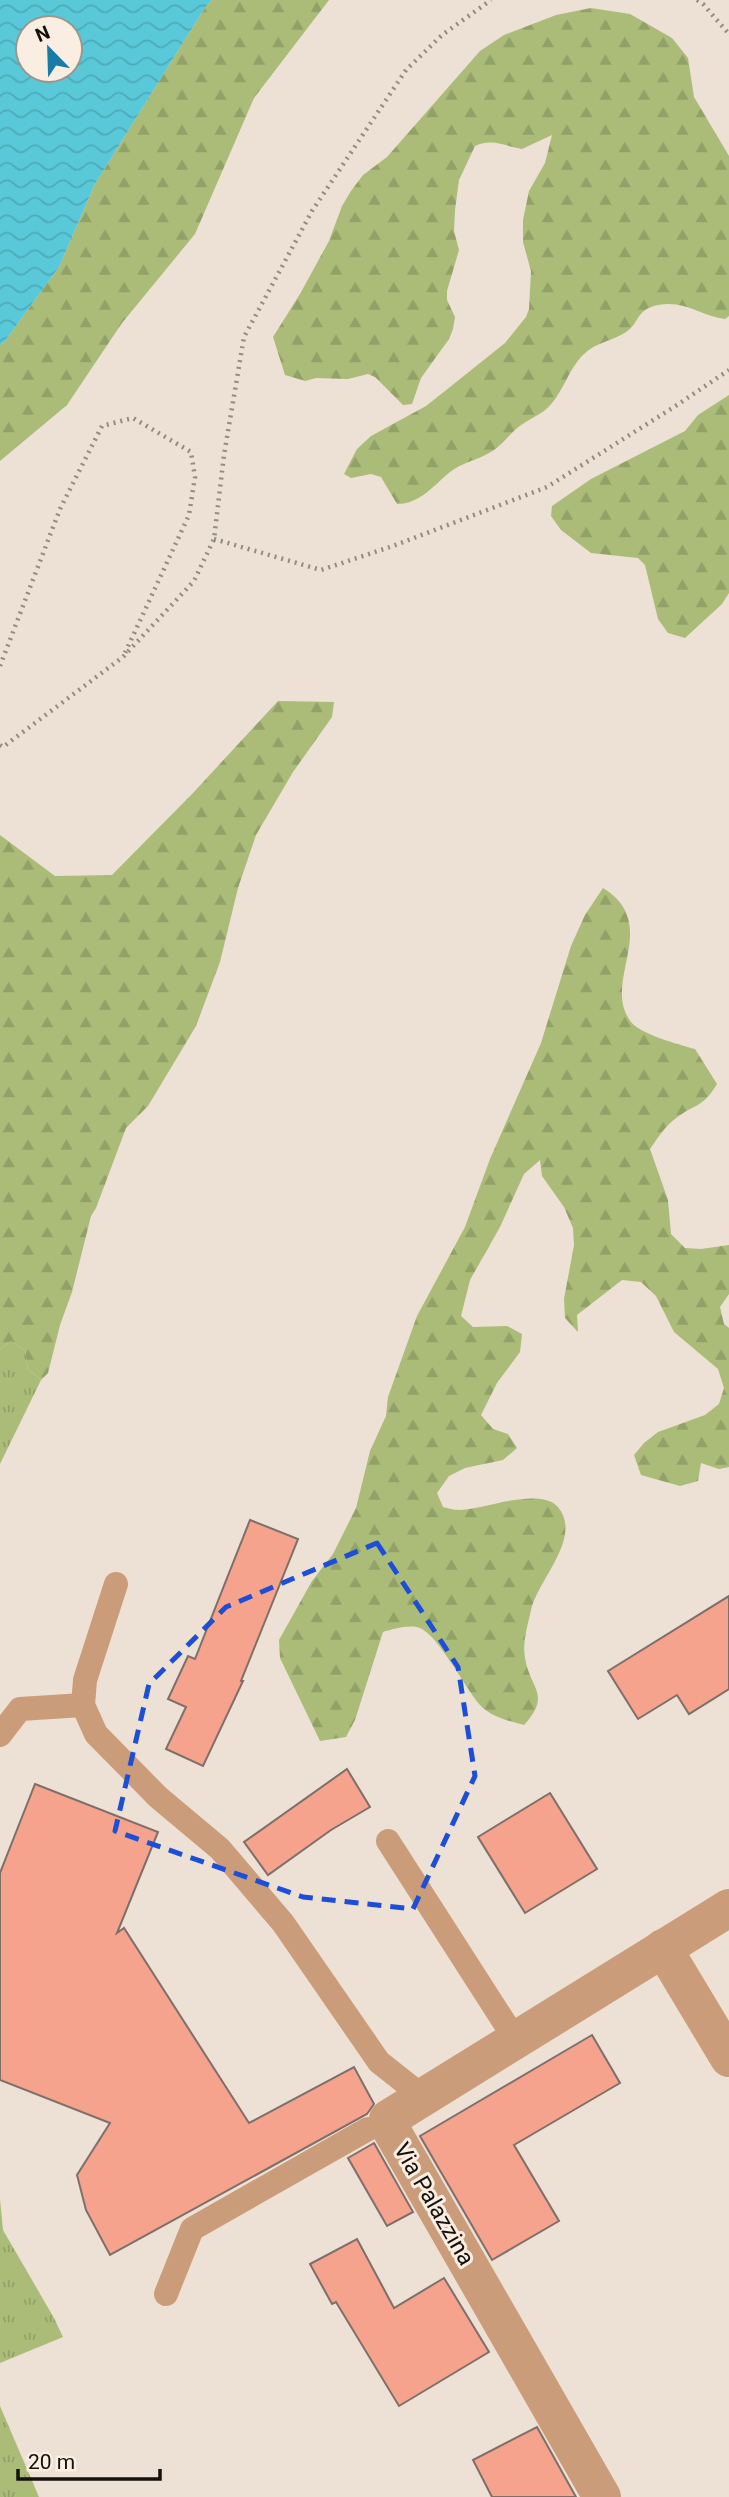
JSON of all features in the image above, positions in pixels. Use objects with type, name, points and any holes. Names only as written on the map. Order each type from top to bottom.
[{"type":"street","name":"Via Palazzina","points":[[603,2497],[396,2138],[379,2122],[729,1908]]},
{"type":"street","points":[[663,1948],[729,2058]]},
{"type":"lane","points":[[116,1584],[85,1680],[83,1705],[96,1734],[158,1797],[220,1849],[283,1923],[379,2062],[422,2095]]},
{"type":"lane","points":[[0,1735],[20,1709],[83,1705]]},
{"type":"lane","points":[[388,1841],[515,2039]]},
{"type":"lane","points":[[166,2294],[192,2229],[379,2122]]},
{"type":"path","points":[[0,745],[3,747],[123,657],[194,581],[214,539],[223,454],[244,337],[312,211],[407,70],[442,35],[491,0]]},
{"type":"path","points":[[697,0],[729,34]]},
{"type":"path","points":[[214,539],[321,570],[393,546],[547,487],[729,370]]},
{"type":"path","points":[[0,666],[60,509],[102,426],[133,418],[191,452],[195,477],[189,515],[123,657]]},
{"type":"highlighted area","points":[[377,1543],[458,1667],[475,1776],[413,1909],[303,1897],[115,1831],[149,1684],[226,1607]]},
{"type":"green space","points":[[212,0],[329,0],[254,98],[195,234],[122,323],[67,405],[0,461],[0,345],[59,267],[95,184]]},
{"type":"green space","points":[[591,8],[630,14],[672,38],[688,58],[694,97],[729,156],[729,316],[725,319],[685,306],[668,304],[645,310],[626,332],[594,347],[578,360],[556,398],[544,411],[521,425],[493,450],[454,469],[420,497],[397,504],[381,477],[371,474],[351,478],[344,474],[357,449],[371,436],[426,406],[505,343],[526,317],[529,309],[531,271],[523,242],[523,220],[529,191],[545,163],[552,135],[522,149],[493,143],[475,146],[459,180],[455,210],[454,231],[459,250],[447,291],[447,300],[455,317],[453,329],[449,339],[421,378],[412,404],[403,405],[375,377],[368,374],[348,379],[316,378],[305,381],[285,375],[273,337],[329,241],[342,206],[351,191],[363,175],[387,157],[480,51],[504,35],[556,15]]},
{"type":"green space","points":[[729,395],[729,593],[722,604],[685,638],[668,633],[658,619],[645,565],[638,558],[591,553],[561,530],[551,516],[552,506],[591,479],[685,431],[698,415]]},
{"type":"green space","points":[[278,701],[334,702],[332,717],[293,772],[256,835],[238,888],[220,962],[196,1026],[148,1106],[126,1128],[91,1216],[48,1373],[41,1380],[28,1369],[25,1351],[11,1341],[0,1349],[0,835],[55,876],[112,875]]},
{"type":"green space","points":[[603,888],[620,903],[628,919],[630,936],[622,989],[623,1006],[631,1022],[651,1035],[695,1049],[717,1084],[702,1102],[668,1125],[650,1149],[668,1200],[671,1234],[685,1248],[729,1245],[729,1294],[720,1307],[724,1324],[729,1328],[729,1467],[719,1469],[701,1463],[698,1481],[680,1486],[641,1475],[634,1455],[644,1443],[658,1432],[705,1415],[719,1404],[724,1388],[718,1369],[674,1332],[656,1296],[641,1282],[622,1280],[577,1315],[578,1332],[565,1318],[564,1299],[574,1245],[573,1228],[564,1207],[542,1176],[540,1160],[524,1174],[500,1227],[470,1280],[461,1316],[473,1327],[507,1326],[522,1334],[520,1352],[497,1383],[481,1415],[493,1429],[508,1434],[517,1448],[503,1460],[465,1468],[449,1476],[437,1493],[443,1507],[457,1510],[525,1499],[550,1501],[558,1507],[564,1519],[562,1545],[535,1598],[525,1640],[525,1658],[537,1692],[537,1706],[524,1725],[489,1713],[480,1705],[443,1651],[427,1633],[416,1627],[401,1627],[383,1632],[355,1720],[346,1737],[320,1741],[280,1658],[279,1640],[312,1581],[333,1554],[356,1508],[370,1451],[386,1416],[388,1397],[417,1316],[465,1227],[490,1159],[541,1043],[571,946],[585,915]]},
{"type":"green space","points":[[11,1341],[25,1351],[28,1369],[41,1380],[0,1464],[0,1349]]},
{"type":"green space","points":[[0,2199],[3,2230],[63,2337],[0,2363]]},
{"type":"green space","points":[[0,2406],[39,2497],[0,2497]]},
{"type":"water","points":[[0,0],[212,0],[95,184],[59,267],[0,345]]},
{"type":"building","points":[[250,1520],[298,1539],[243,1681],[203,1766],[166,1749],[186,1707],[168,1699],[188,1656],[195,1659]]},
{"type":"building","points":[[729,1596],[729,1689],[689,1714],[677,1695],[638,1719],[608,1671]]},
{"type":"building","points":[[347,1769],[370,1807],[331,1830],[268,1875],[244,1842]]},
{"type":"building","points":[[35,1784],[158,1832],[117,1933],[124,1928],[249,2123],[354,2067],[374,2104],[367,2114],[110,2255],[86,2210],[77,2175],[110,2123],[0,2080],[0,1873]]},
{"type":"building","points":[[550,1793],[597,1869],[525,1913],[478,1837]]},
{"type":"building","points":[[592,2035],[620,2083],[514,2145],[559,2221],[492,2260],[420,2136]]},
{"type":"building","points":[[374,2143],[413,2212],[387,2226],[348,2158]]},
{"type":"building","points":[[357,2239],[394,2308],[444,2278],[489,2352],[399,2406],[336,2302],[332,2304],[310,2264]]},
{"type":"building","points":[[537,2427],[576,2497],[492,2497],[473,2460]]}]
